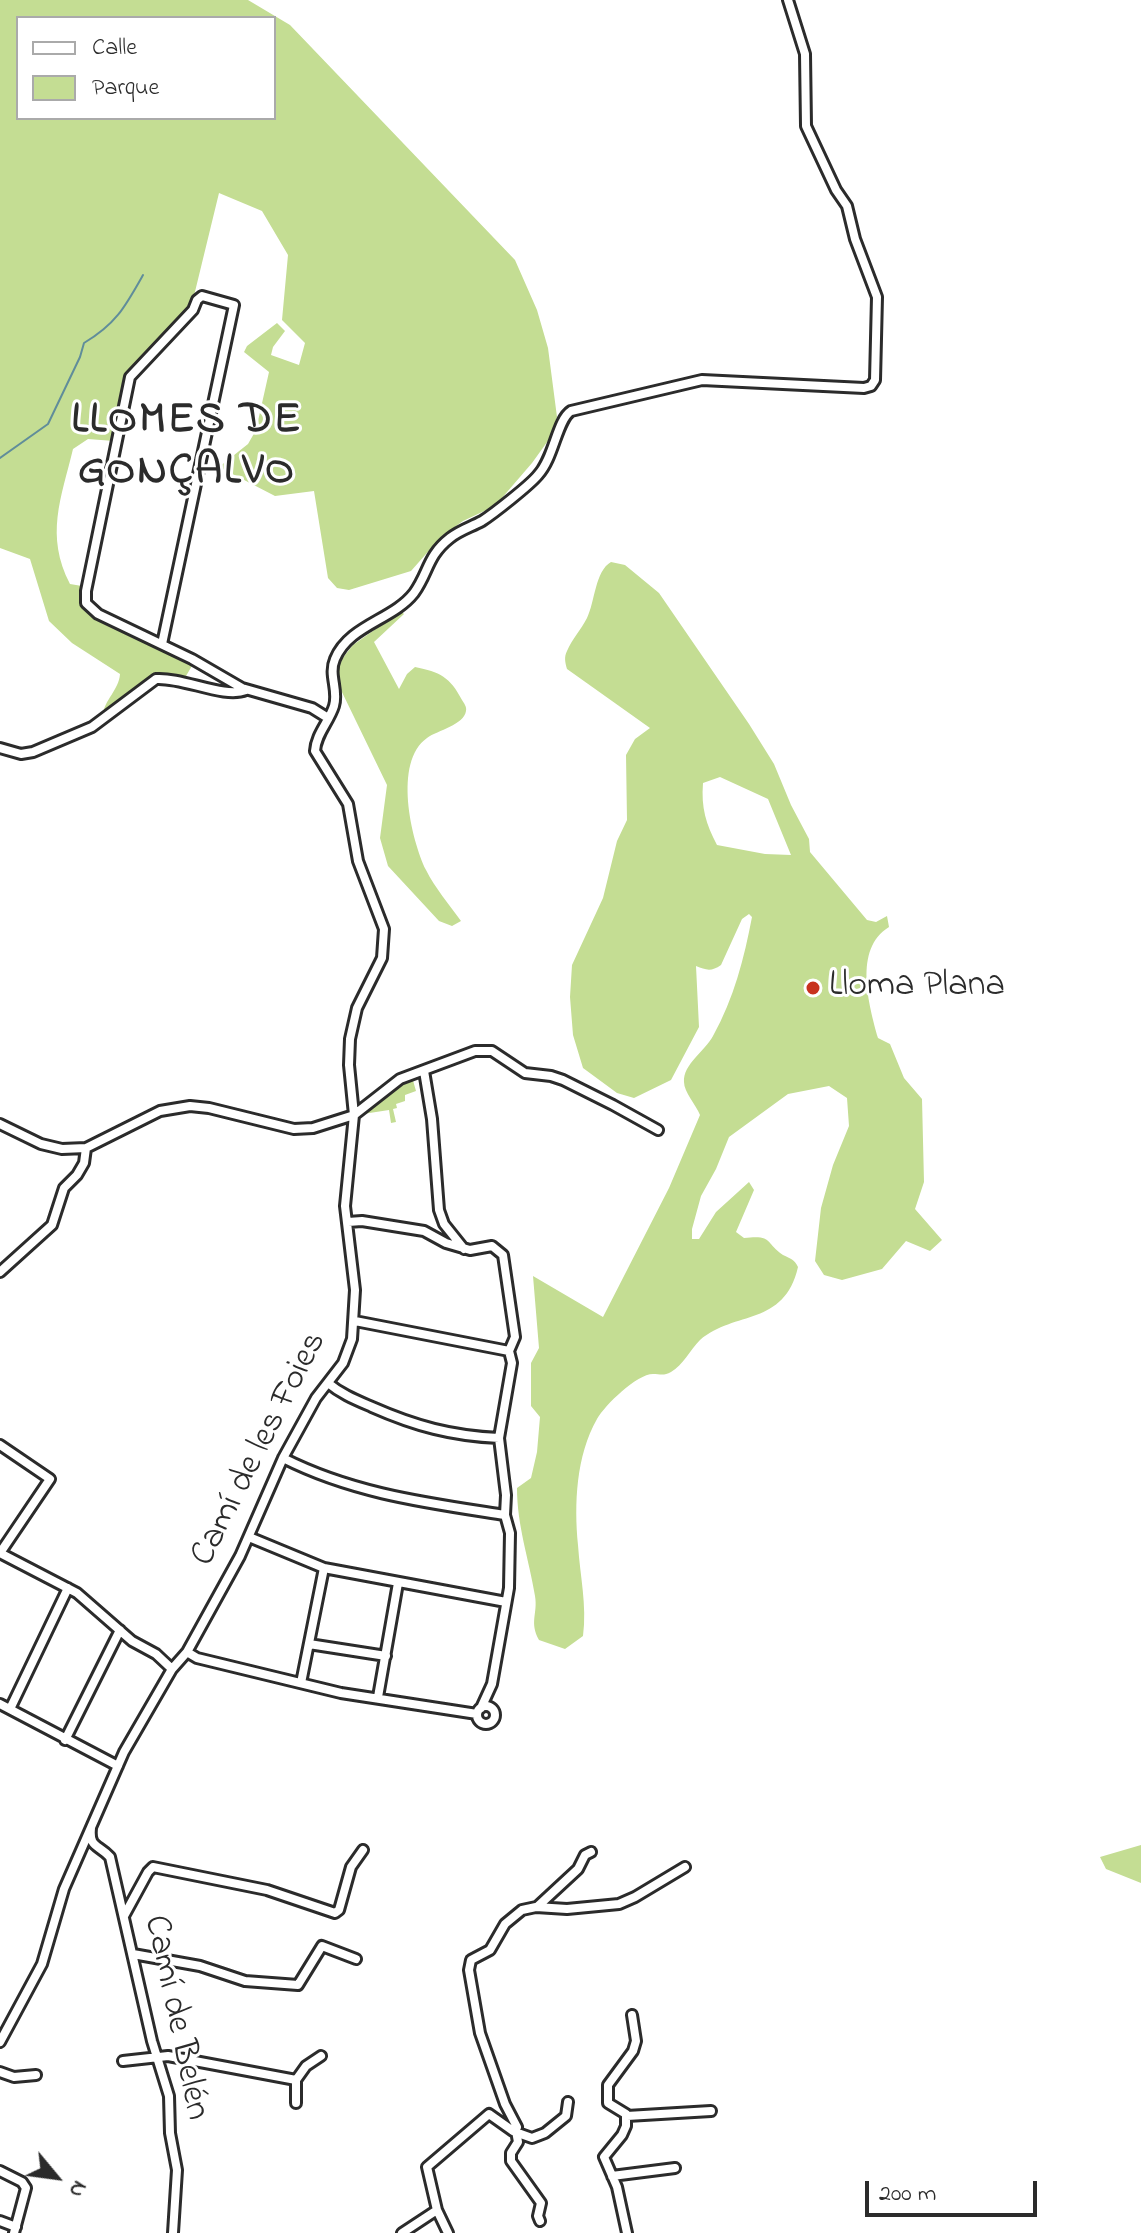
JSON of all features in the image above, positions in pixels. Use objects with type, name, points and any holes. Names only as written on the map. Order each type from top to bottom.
[{"type":"street","points":[[162,644],[234,305],[198,297],[193,310],[130,377],[85,596],[89,607],[98,614],[162,644],[246,690],[312,708],[328,718],[335,703],[332,680],[334,663],[344,644],[408,599],[418,587],[433,554],[451,537],[484,520],[538,475],[551,455],[561,422],[567,414],[698,380],[864,388],[873,384],[876,375],[877,297],[855,239],[847,206],[836,190],[806,126],[805,54],[788,0]]},
{"type":"street","points":[[0,748],[21,754],[33,752],[92,727],[156,679],[230,692],[246,690]]},
{"type":"street","name":"Camí de les Foies","points":[[0,2042],[42,1964],[64,1889],[118,1766],[172,1669],[187,1652],[249,1537],[283,1458],[316,1398],[346,1356],[355,1321],[354,1276],[345,1200],[354,1115],[349,1065],[351,1030],[357,1008],[382,958],[384,929],[358,861],[348,804],[315,751],[328,718]]},
{"type":"street","points":[[0,1124],[41,1144],[62,1149],[86,1148],[160,1111],[173,1108],[209,1108],[294,1129],[313,1128],[354,1115],[397,1081],[475,1051],[492,1051],[519,1071],[563,1080],[658,1130]]},
{"type":"street","points":[[424,1071],[432,1119],[437,1204],[444,1224],[464,1249]]},
{"type":"street","points":[[0,1272],[52,1225],[64,1188],[84,1163],[86,1148]]},
{"type":"street","points":[[348,1222],[362,1221],[424,1231],[464,1249],[492,1246],[503,1255],[515,1337],[509,1351],[512,1363],[499,1438],[506,1495],[505,1515],[510,1533],[506,1602],[492,1684],[495,1717],[489,1724],[480,1722],[479,1711],[492,1684]]},
{"type":"street","points":[[355,1321],[509,1351]]},
{"type":"street","points":[[328,1383],[353,1399],[425,1429],[452,1435],[499,1438]]},
{"type":"street","points":[[0,1445],[50,1479],[0,1553],[77,1593],[132,1641],[156,1654],[172,1669]]},
{"type":"street","points":[[283,1458],[321,1477],[357,1489],[407,1501],[505,1515]]},
{"type":"street","points":[[249,1537],[324,1568],[506,1602]]},
{"type":"street","points":[[301,1683],[324,1568]]},
{"type":"street","points":[[378,1697],[398,1583]]},
{"type":"street","points":[[10,1709],[68,1588]]},
{"type":"street","points":[[65,1740],[120,1630]]},
{"type":"street","points":[[309,1644],[386,1656]]},
{"type":"street","points":[[187,1652],[197,1658],[357,1696],[479,1711],[487,1706],[494,1711]]},
{"type":"street","points":[[0,1704],[118,1766]]},
{"type":"street","name":"Camí de Belén","points":[[90,1826],[90,1839],[110,1857],[156,2056],[169,2096],[170,2133],[177,2170],[173,2233]]},
{"type":"street","points":[[124,1917],[153,1867],[267,1890],[335,1913],[339,1910],[353,1863],[363,1850]]},
{"type":"street","points":[[536,1907],[578,1869],[585,1855],[591,1852]]},
{"type":"street","points":[[540,2221],[541,2203],[511,2161],[511,2153],[518,2142],[516,2123],[505,2104],[480,2033],[469,1970],[471,1960],[494,1945],[510,1919],[522,1910],[619,1904],[685,1867]]},
{"type":"street","points":[[133,1954],[200,1966],[245,1981],[298,1985],[322,1946],[356,1959]]},
{"type":"street","points":[[632,2015],[636,2041],[633,2051],[608,2085],[608,2103],[627,2116],[711,2111]]},
{"type":"street","points":[[123,2061],[146,2060],[156,2056],[296,2080]]},
{"type":"street","points":[[296,2103],[296,2080],[306,2066],[321,2056]]},
{"type":"street","points":[[0,2072],[14,2077],[36,2075]]},
{"type":"street","points":[[448,2233],[437,2210],[427,2167],[489,2114],[513,2131],[532,2138],[545,2133],[566,2116],[568,2102]]},
{"type":"street","points":[[627,2116],[622,2135],[604,2157],[625,2215],[627,2233]]},
{"type":"street","points":[[612,2176],[675,2168]]},
{"type":"street","points":[[0,2171],[22,2182],[26,2188],[15,2230],[0,2221]]},
{"type":"street","points":[[402,2233],[437,2210]]},
{"type":"green space","points":[[0,0],[248,0],[275,16],[16,16],[16,120],[276,120],[276,17],[290,25],[515,260],[537,310],[548,348],[557,417],[550,438],[495,506],[463,521],[441,537],[411,571],[349,590],[337,588],[328,578],[314,491],[275,496],[219,467],[248,444],[256,430],[269,372],[244,352],[247,346],[277,323],[285,331],[271,355],[299,365],[305,343],[282,320],[288,255],[262,211],[219,193],[192,304],[131,369],[126,378],[114,441],[88,439],[73,449],[58,517],[58,549],[62,566],[70,584],[82,586],[82,605],[116,629],[193,664],[186,676],[156,674],[103,715],[120,674],[72,643],[49,621],[30,559],[0,548]]},
{"type":"green space","points":[[611,562],[625,565],[659,593],[774,764],[809,839],[810,852],[867,920],[876,922],[887,916],[889,927],[878,937],[867,963],[868,994],[878,1038],[890,1044],[904,1078],[922,1099],[924,1182],[915,1209],[942,1240],[930,1251],[906,1241],[882,1269],[842,1280],[824,1275],[815,1261],[821,1208],[833,1165],[849,1126],[847,1098],[829,1086],[788,1094],[729,1137],[701,1196],[692,1239],[699,1239],[716,1212],[749,1182],[754,1190],[736,1232],[744,1238],[768,1240],[798,1267],[782,1300],[757,1315],[714,1331],[700,1340],[675,1369],[666,1374],[646,1375],[639,1379],[614,1399],[597,1419],[581,1464],[577,1497],[584,1602],[583,1636],[565,1649],[539,1640],[536,1634],[535,1596],[518,1502],[517,1488],[531,1478],[540,1417],[531,1406],[531,1363],[539,1348],[533,1276],[603,1317],[669,1188],[700,1115],[686,1090],[685,1075],[713,1036],[727,1007],[742,963],[752,917],[749,914],[742,919],[721,965],[708,970],[696,966],[699,1027],[671,1080],[634,1098],[617,1093],[583,1068],[573,1035],[570,997],[572,965],[603,898],[617,841],[627,820],[626,755],[635,739],[650,728],[566,666],[566,653],[587,618],[598,579]],"holes":[[[720,777],[768,799],[791,855],[765,854],[717,845],[705,816],[703,783]]]},
{"type":"green space","points":[[401,611],[404,614],[374,642],[399,689],[415,667],[431,671],[448,681],[466,708],[461,720],[427,738],[417,749],[410,764],[408,782],[415,840],[426,870],[461,921],[452,926],[439,921],[388,866],[380,838],[387,785],[339,686],[339,664],[353,645]]},
{"type":"green space","points":[[412,1077],[416,1091],[405,1095],[405,1101],[396,1104],[397,1108],[393,1109],[396,1122],[391,1123],[389,1110],[363,1114],[398,1083]]},
{"type":"green space","points":[[1141,1845],[1141,1883],[1106,1869],[1100,1857]]},
{"type":"waterway","points":[[0,458],[48,424],[84,343],[119,314],[143,275]]},
{"type":"place","name":"Lloma Plana","points":[[813,988]]},
{"type":"district","name":"LLOMES DE GONÇALVO","points":[[187,450]]}]
